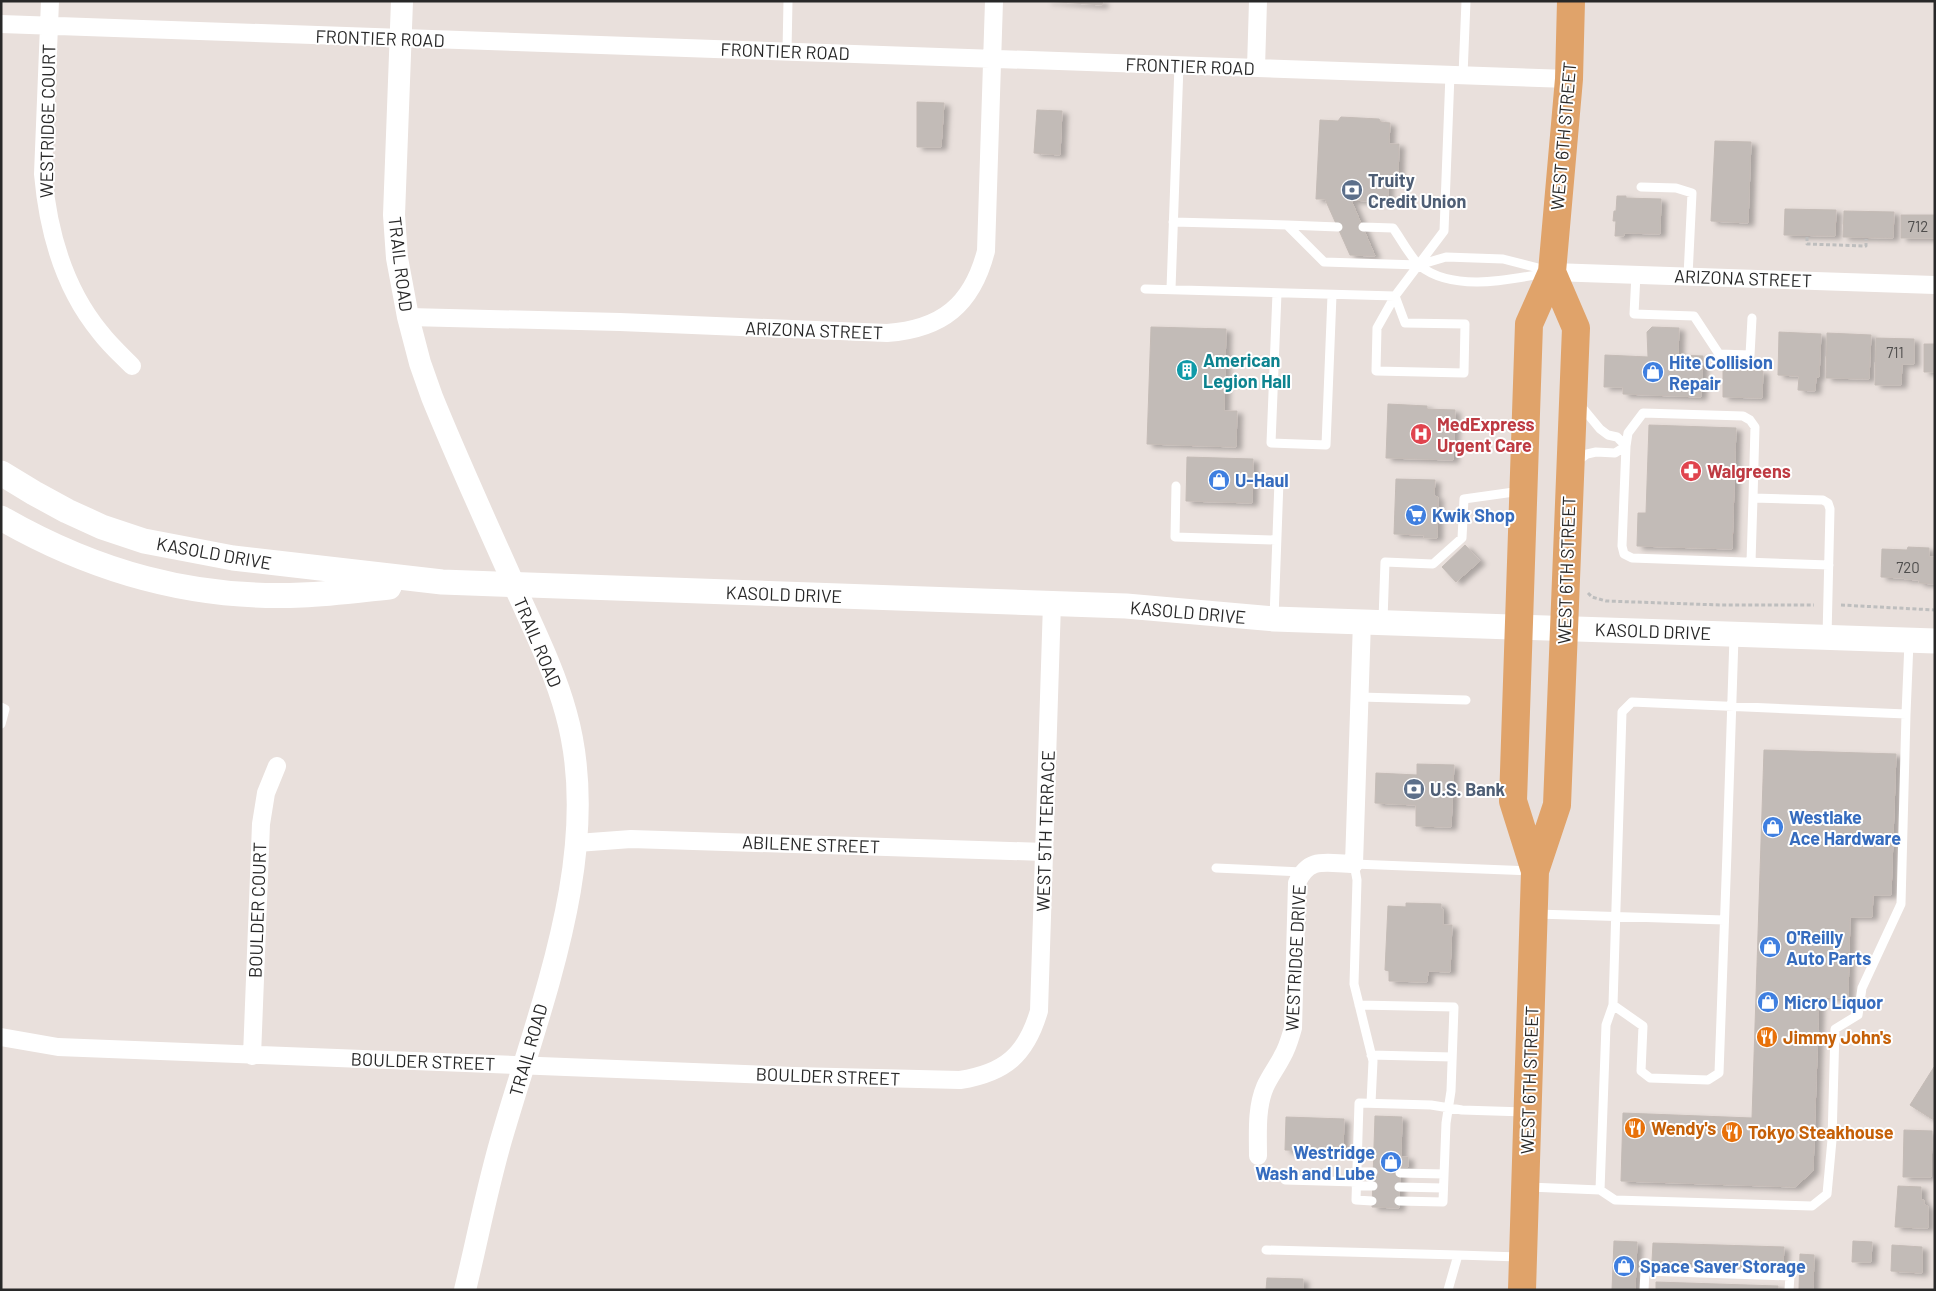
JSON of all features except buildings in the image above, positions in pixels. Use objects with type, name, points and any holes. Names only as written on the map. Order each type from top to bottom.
[{"type":"main road","name":"WEST 6TH STREET","points":[[1535,871],[1513,801],[1530,324],[1552,272],[1569,78],[1571,1]]},
{"type":"main road","name":"WEST 6TH STREET","points":[[1522,1290],[1535,871],[1556,805],[1576,328],[1552,272]]},
{"type":"main road","name":"KASOLD DRIVE","points":[[1,473],[34,493],[102,527],[144,541],[269,563],[442,582],[1126,606],[1274,619],[1935,641]]},
{"type":"main road","name":"KASOLD DRIVE","points":[[1,518],[43,541],[76,556],[161,584],[195,590],[264,596],[303,595],[442,582]]},
{"type":"street","name":"WESTRIDGE COURT","points":[[50,1],[44,174],[46,203],[52,235],[59,261],[75,295],[99,332],[132,366]]},
{"type":"street","name":"TRAIL ROAD","points":[[402,1],[394,215],[397,258],[408,317],[420,364],[432,397],[548,661],[566,714],[575,763],[578,813],[577,843],[570,897],[552,969],[500,1143],[465,1290]]},
{"type":"street","name":"ARIZONA STREET","points":[[408,317],[620,322],[887,333],[908,331],[931,325],[952,312],[974,286],[982,270],[986,251],[994,1]]},
{"type":"street","points":[[1256,68],[1258,1]]},
{"type":"street","name":"FRONTIER ROAD","points":[[1,24],[1569,78]]},
{"type":"street","name":"ARIZONA STREET","points":[[1552,272],[1935,285]]},
{"type":"street","name":"WEST 5TH TERRACE","points":[[1018,1053],[1033,1031],[1039,1011],[1052,603]]},
{"type":"street","points":[[1354,864],[1360,697],[1373,622]]},
{"type":"street","name":"BOULDER COURT","points":[[252,1056],[260,824],[266,793],[277,766]]},
{"type":"street","name":"ABILENE STREET","points":[[577,843],[631,838],[1045,852]]},
{"type":"street","name":"WESTRIDGE DRIVE","points":[[1258,1156],[1258,1120],[1264,1089],[1272,1072],[1282,1058],[1293,1028],[1297,883],[1302,872],[1309,866],[1317,863],[1354,864]]},
{"type":"street","name":"BOULDER STREET","points":[[1,1037],[58,1047],[252,1056],[794,1076],[960,1080],[980,1076],[998,1069],[1018,1053]]},
{"type":"lane","points":[[787,52],[788,1]]},
{"type":"lane","points":[[1395,296],[1405,323],[1465,324],[1464,373],[1376,370],[1377,328],[1395,296],[1444,231],[1457,75],[1466,1]]},
{"type":"lane","points":[[1171,290],[1179,65]]},
{"type":"lane","points":[[1641,187],[1676,188],[1692,193],[1688,276]]},
{"type":"lane","points":[[1173,222],[1338,227]]},
{"type":"lane","points":[[1286,225],[1324,262],[1419,265],[1446,257],[1503,259],[1552,272]]},
{"type":"lane","points":[[1362,227],[1393,228],[1419,265],[1445,280],[1503,281],[1552,272]]},
{"type":"lane","points":[[1636,274],[1634,314],[1694,316],[1719,354],[1750,355],[1752,318]]},
{"type":"lane","points":[[1145,289],[1395,296]]},
{"type":"lane","points":[[1277,293],[1271,443],[1326,445],[1332,295]]},
{"type":"lane","points":[[1573,395],[1590,420],[1608,435],[1617,436],[1626,446]]},
{"type":"lane","points":[[1750,562],[1755,427],[1750,420],[1743,416],[1643,413],[1628,433],[1626,446],[1622,546],[1624,554],[1632,558],[1829,565]]},
{"type":"lane","points":[[1571,466],[1587,454],[1615,452],[1626,446]]},
{"type":"lane","points":[[1274,619],[1278,481]]},
{"type":"lane","points":[[1176,486],[1175,537],[1276,540]]},
{"type":"lane","points":[[1373,622],[1385,562],[1433,564],[1462,538],[1464,499],[1524,490]]},
{"type":"lane","points":[[1753,498],[1823,500],[1828,503],[1830,509],[1827,637]]},
{"type":"lane","points":[[1613,1005],[1642,1026],[1641,1072],[1650,1078],[1708,1080],[1719,1073],[1734,634]]},
{"type":"lane","points":[[1525,1187],[1600,1190],[1615,1200],[1812,1206],[1827,1194],[1832,1140],[1836,1028],[1858,1015],[1862,988],[1901,904],[1909,640]]},
{"type":"lane","points":[[1360,697],[1466,700]]},
{"type":"lane","points":[[1600,1190],[1606,1025],[1613,1005],[1622,712],[1632,702],[1906,714]]},
{"type":"lane","points":[[1,707],[5,709],[1,724]]},
{"type":"lane","points":[[1371,1103],[1372,1056],[1354,984],[1357,880],[1354,864],[1535,871]]},
{"type":"lane","points":[[1216,868],[1302,872]]},
{"type":"lane","points":[[1534,914],[1724,920]]},
{"type":"lane","points":[[1359,1005],[1454,1007],[1451,1091],[1446,1122],[1443,1202],[1399,1201]]},
{"type":"lane","points":[[1372,1056],[1452,1057]]},
{"type":"lane","points":[[1372,1200],[1356,1200],[1359,1103],[1431,1105],[1448,1108],[1528,1112]]},
{"type":"lane","points":[[1357,1172],[1373,1172]]},
{"type":"lane","points":[[1400,1173],[1444,1174]]},
{"type":"lane","points":[[1285,1180],[1373,1186]]},
{"type":"lane","points":[[1399,1187],[1444,1188]]},
{"type":"lane","points":[[1266,1250],[1523,1258]]},
{"type":"lane","points":[[1448,1290],[1458,1256]]},
{"type":"lane","points":[[1644,1290],[1645,1271],[1790,1276],[1790,1290]]},
{"type":"path","points":[[1807,237],[1807,244],[1839,246],[1866,246],[1866,239]]},
{"type":"path","points":[[1586,591],[1592,597],[1606,601],[1720,605],[1828,605],[1935,610]]},
{"type":"place","name":"Truity Credit Union","points":[[1352,190]]},
{"type":"place","name":"American Legion Hall","points":[[1187,370]]},
{"type":"place","name":"Hite Collision Repair","points":[[1653,372]]},
{"type":"place","name":"MedExpress Urgent Care","points":[[1421,434]]},
{"type":"place","name":"Walgreens","points":[[1691,471]]},
{"type":"place","name":"U-Haul","points":[[1219,480]]},
{"type":"place","name":"Kwik Shop","points":[[1416,515]]},
{"type":"place","name":"U.S. Bank","points":[[1414,789]]},
{"type":"place","name":"Westlake Ace Hardware","points":[[1773,827]]},
{"type":"place","name":"O'Reilly Auto Parts","points":[[1770,947]]},
{"type":"place","name":"Micro Liquor","points":[[1768,1002]]},
{"type":"place","name":"Jimmy John's","points":[[1767,1037]]},
{"type":"place","name":"Wendy's","points":[[1635,1128]]},
{"type":"place","name":"Tokyo Steakhouse","points":[[1732,1132]]},
{"type":"place","name":"Westridge Wash and Lube","points":[[1391,1162]]},
{"type":"place","name":"Space Saver Storage","points":[[1624,1266]]}]
